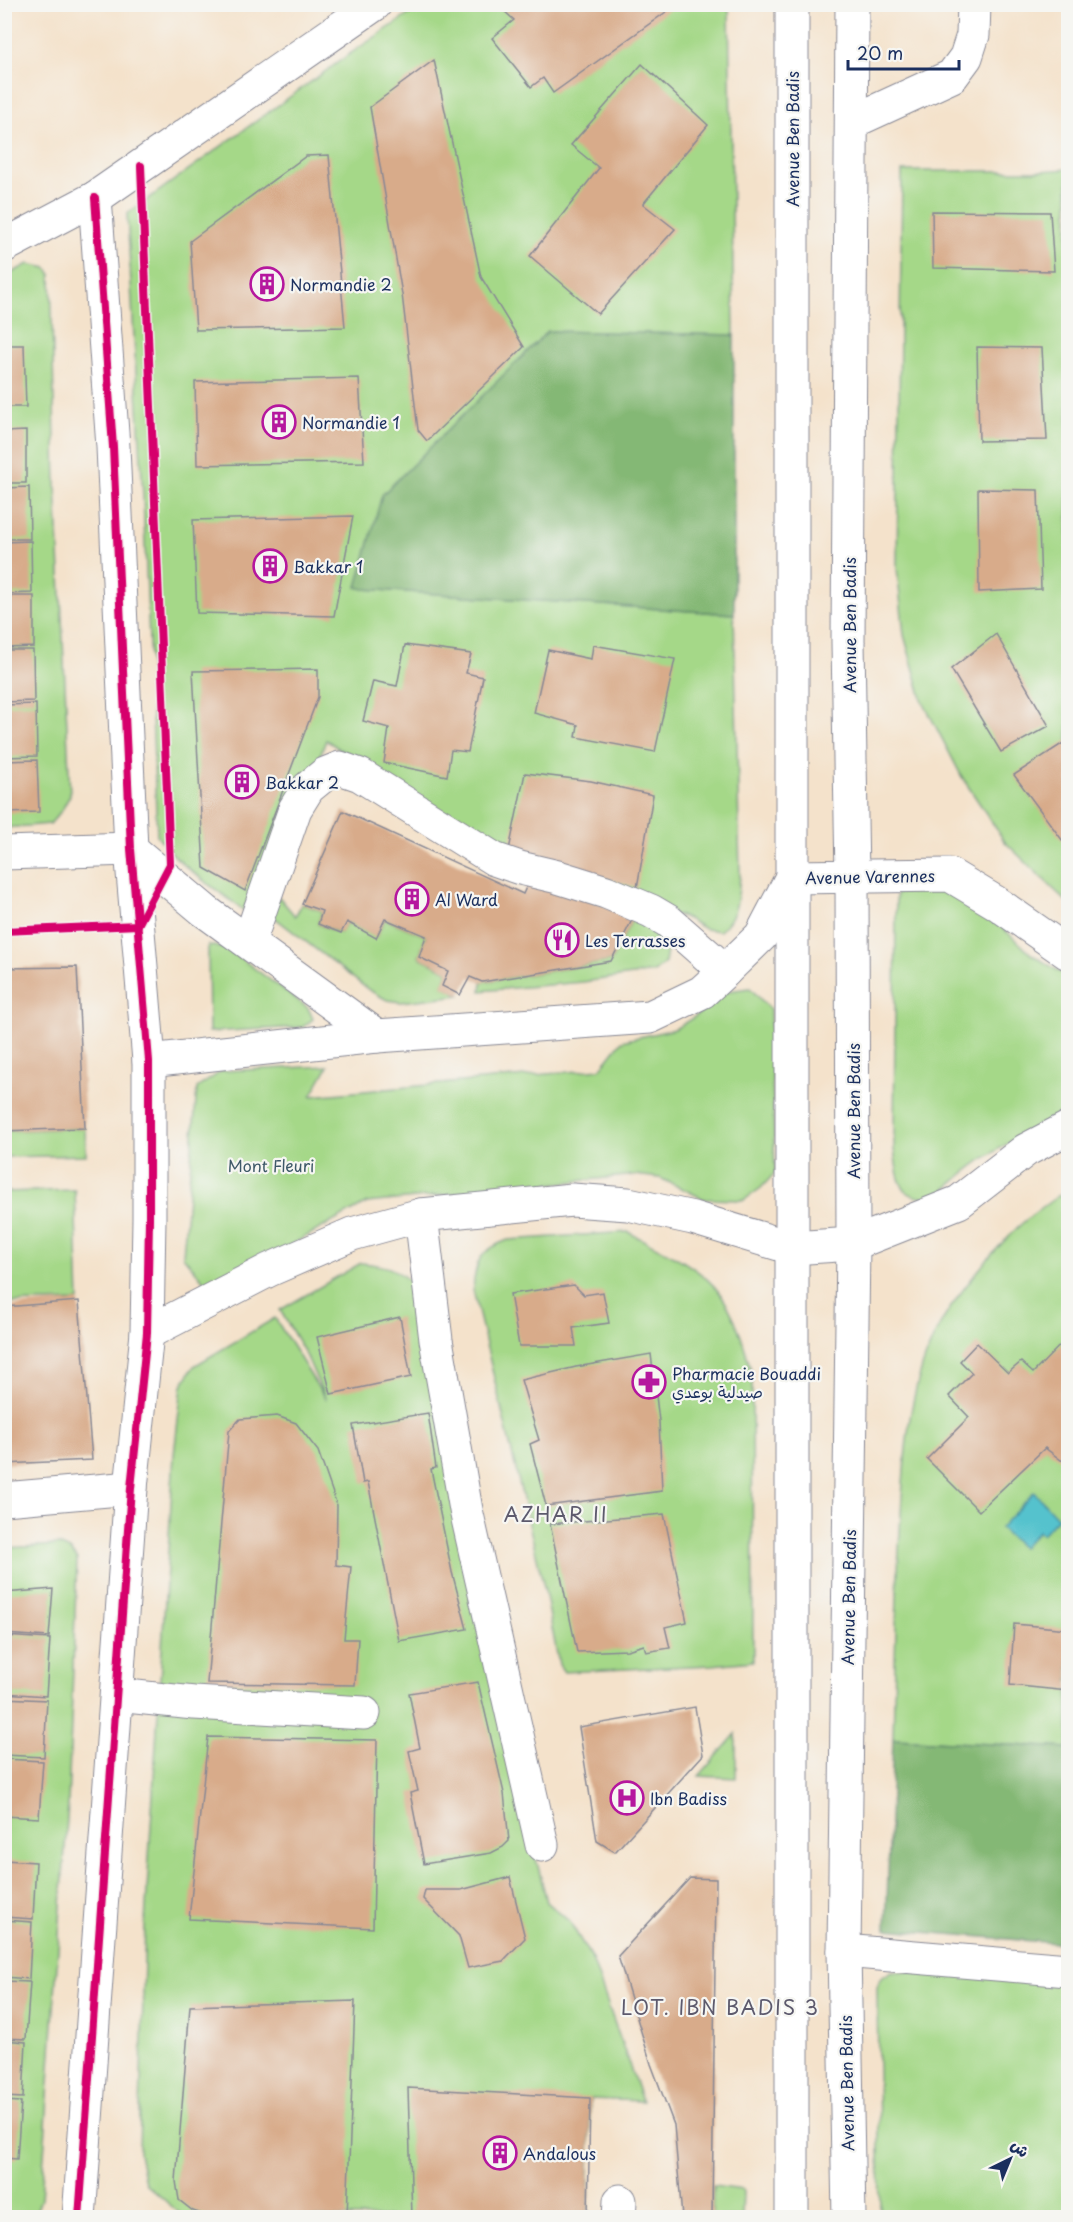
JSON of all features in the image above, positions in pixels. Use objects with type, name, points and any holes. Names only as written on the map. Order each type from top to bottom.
[{"type":"street","points":[[4,246],[95,198],[375,4]]},
{"type":"street","name":"Avenue Ben Badis","points":[[792,4],[792,2217]]},
{"type":"street","name":"Avenue Ben Badis","points":[[849,2217],[844,1951],[853,1244],[852,877],[848,642],[852,4]]},
{"type":"street","points":[[852,122],[952,76],[966,57],[973,35],[974,4]]},
{"type":"street","points":[[79,2217],[131,1488],[147,1333],[149,1061],[131,849],[113,447],[95,198]]},
{"type":"street","points":[[249,942],[295,809],[308,788],[325,774],[340,768],[360,775],[494,859],[606,892],[651,911],[676,927],[725,971]]},
{"type":"street","points":[[4,853],[131,849],[205,911],[377,1036]]},
{"type":"street","name":"Avenue Varennes","points":[[792,877],[950,875],[995,902],[1068,953]]},
{"type":"street","points":[[149,1061],[377,1036],[650,1017],[702,992],[761,936],[792,877]]},
{"type":"street","points":[[147,1333],[269,1270],[352,1234],[421,1215],[572,1200],[617,1203],[693,1218],[792,1248],[853,1244],[959,1202],[1026,1150],[1068,1128]]},
{"type":"street","points":[[421,1215],[436,1340],[466,1510],[542,1845]]},
{"type":"street","points":[[4,1498],[131,1488]]},
{"type":"street","points":[[117,1695],[194,1703],[364,1713]]},
{"type":"street","points":[[844,1951],[1068,1970]]},
{"type":"green space","points":[[423,5],[729,5],[734,335],[548,331],[394,484],[357,587],[734,614],[740,876],[734,913],[720,931],[705,929],[688,919],[477,840],[326,740],[308,788],[243,910],[175,857],[157,835],[143,496],[127,214],[348,55]]},
{"type":"green space","points":[[1068,169],[1068,903],[1005,842],[962,777],[923,702],[904,635],[897,568],[902,171]]},
{"type":"green space","points":[[28,264],[47,268],[51,274],[56,485],[70,795],[62,810],[50,824],[5,828],[4,277]]},
{"type":"green space","points":[[548,331],[734,335],[734,614],[357,587],[382,495]]},
{"type":"green space","points":[[921,876],[983,910],[1031,954],[1068,977],[1068,1111],[1000,1148],[943,1191],[926,1197],[911,1195],[902,1185],[897,1171],[894,1149],[896,898],[897,890]]},
{"type":"green space","points":[[279,897],[295,916],[302,904],[322,911],[318,924],[340,933],[347,922],[376,937],[385,919],[426,936],[419,957],[448,971],[443,986],[460,995],[401,1002],[387,1000],[369,990],[270,914]]},
{"type":"green space","points":[[633,918],[657,931],[664,939],[667,951],[665,963],[654,972],[583,982],[481,991],[482,982],[611,961]]},
{"type":"green space","points":[[208,945],[228,949],[308,1008],[313,1019],[303,1027],[209,1032]]},
{"type":"green space","name":"Mont Fleuri","points":[[750,988],[770,1009],[775,1173],[761,1188],[744,1200],[704,1199],[660,1178],[635,1175],[367,1203],[221,1283],[205,1283],[183,1256],[197,1088],[222,1071],[328,1066],[311,1096],[600,1069],[622,1041],[675,1029],[699,1014],[720,992]]},
{"type":"green space","points":[[85,1128],[86,1155],[5,1157],[4,1131]]},
{"type":"green space","points":[[1068,1189],[1068,1748],[893,1739],[903,1481],[912,1408],[924,1362],[933,1339],[949,1310],[983,1265],[1024,1222]]},
{"type":"green space","points":[[75,1190],[79,1301],[5,1303],[4,1192]]},
{"type":"green space","points":[[628,1232],[684,1262],[714,1286],[733,1316],[746,1351],[752,1374],[753,1661],[564,1672],[559,1665],[545,1591],[473,1290],[475,1271],[485,1253],[508,1240]]},
{"type":"green space","points":[[361,1263],[390,1268],[414,1285],[520,1795],[547,1902],[570,1922],[592,1959],[642,2101],[590,2099],[588,2217],[184,2217],[145,2183],[139,2153],[145,1922],[174,1455],[182,1385],[194,1366],[275,1318],[326,1400],[306,1355],[280,1310]]},
{"type":"green space","points":[[59,1545],[70,1550],[77,1559],[68,1804],[41,2199],[34,2217],[5,2218],[5,1548]]},
{"type":"green space","points":[[736,1734],[736,1778],[699,1776]]},
{"type":"green space","points":[[893,1739],[1068,1748],[1068,1944],[886,1929]]},
{"type":"green space","points":[[892,1971],[1068,1983],[1068,2217],[880,2217],[877,1987],[880,1979]]},
{"type":"green space","points":[[713,2186],[743,2190],[742,2217],[712,2217]]},
{"type":"water","points":[[1034,1492],[1058,1518],[1042,1534],[1038,1531],[1022,1548],[1000,1528]]},
{"type":"building","points":[[509,4],[677,4],[553,93],[543,78],[531,87],[492,38],[514,20],[502,9]]},
{"type":"building","points":[[434,60],[481,277],[524,347],[427,441],[418,430],[402,294],[370,107]]},
{"type":"building","points":[[642,64],[708,125],[643,204],[675,229],[598,314],[530,256],[599,168],[571,145]]},
{"type":"building","name":"Normandie 2","points":[[329,155],[345,327],[196,330],[190,241],[306,156]]},
{"type":"building","points":[[932,211],[1050,212],[1054,271],[933,268]]},
{"type":"building","points":[[4,345],[24,345],[26,407],[4,407]]},
{"type":"building","points":[[977,347],[1042,348],[1047,440],[979,441]]},
{"type":"building","name":"Normandie 1","points":[[359,378],[364,462],[197,465],[195,382]]},
{"type":"building","points":[[26,431],[26,483],[4,483],[4,432]]},
{"type":"building","points":[[29,487],[30,539],[4,539],[4,488]]},
{"type":"building","points":[[978,489],[1038,490],[1041,589],[979,592]]},
{"type":"building","name":"Bakkar 1","points":[[353,516],[334,616],[197,613],[193,520]]},
{"type":"building","points":[[31,541],[32,593],[4,594],[4,542]]},
{"type":"building","points":[[4,596],[34,596],[34,647],[4,648]]},
{"type":"building","points":[[996,634],[1049,726],[1001,752],[951,669]]},
{"type":"building","points":[[405,645],[471,654],[466,673],[483,677],[468,752],[451,750],[447,776],[384,763],[389,728],[363,721],[373,681],[397,686]]},
{"type":"building","points":[[593,645],[675,659],[655,752],[576,737],[578,725],[534,713],[548,650],[591,659]]},
{"type":"building","points":[[4,650],[33,650],[34,701],[4,702]]},
{"type":"building","name":"Bakkar 2","points":[[318,669],[318,697],[245,891],[204,868],[193,671]]},
{"type":"building","points":[[36,704],[37,756],[4,757],[4,705]]},
{"type":"building","points":[[1068,740],[1068,848],[1014,775]]},
{"type":"building","points":[[37,760],[39,812],[4,813],[4,761]]},
{"type":"building","points":[[525,773],[591,781],[653,795],[637,888],[509,850]]},
{"type":"building","name":"Al Ward","points":[[343,811],[523,894],[532,874],[633,918],[611,961],[482,982],[470,977],[460,995],[442,986],[448,971],[419,957],[426,936],[385,919],[376,938],[347,922],[341,933],[318,924],[322,911],[302,904]]},
{"type":"building","points":[[77,967],[85,1128],[4,1131],[4,968]]},
{"type":"building","points":[[574,1285],[584,1295],[603,1292],[609,1323],[573,1328],[576,1346],[519,1346],[510,1294]]},
{"type":"building","points":[[79,1301],[92,1460],[4,1464],[4,1307]]},
{"type":"building","points":[[400,1317],[411,1377],[331,1394],[317,1337]]},
{"type":"building","points":[[1068,1337],[1068,1462],[1061,1460],[1045,1448],[979,1511],[927,1459],[969,1417],[949,1396],[972,1373],[960,1361],[977,1343],[1008,1373],[1021,1362],[1033,1373]]},
{"type":"building","points":[[651,1354],[659,1421],[662,1491],[546,1506],[530,1444],[539,1440],[521,1380],[576,1367]]},
{"type":"building","points":[[428,1413],[436,1468],[431,1469],[452,1572],[467,1629],[399,1641],[368,1482],[363,1483],[353,1425]]},
{"type":"building","points":[[277,1416],[296,1423],[318,1451],[337,1505],[336,1565],[351,1567],[344,1639],[358,1639],[355,1685],[207,1683],[229,1431],[240,1419]]},
{"type":"building","points":[[664,1514],[687,1622],[665,1627],[670,1648],[646,1652],[644,1645],[627,1650],[577,1652],[550,1524]]},
{"type":"building","points":[[53,1589],[49,1637],[4,1634],[4,1593]]},
{"type":"building","points":[[1014,1624],[1068,1629],[1068,1691],[1010,1685]]},
{"type":"building","points":[[4,1636],[50,1639],[46,1696],[4,1693]]},
{"type":"building","points":[[478,1682],[504,1793],[509,1841],[491,1853],[424,1864],[410,1793],[418,1791],[409,1751],[420,1748],[409,1693]]},
{"type":"building","points":[[4,1698],[47,1700],[44,1757],[4,1755]]},
{"type":"building","name":"Ibn Badiss","points":[[695,1707],[703,1755],[615,1852],[597,1841],[579,1727]]},
{"type":"building","points":[[208,1737],[377,1740],[373,1928],[189,1919]]},
{"type":"building","points":[[4,1759],[43,1761],[39,1818],[4,1816]]},
{"type":"building","points":[[4,1860],[36,1862],[33,1919],[4,1917]]},
{"type":"building","points":[[510,1877],[525,1938],[503,1961],[468,1968],[459,1936],[423,1899],[425,1890],[461,1890]]},
{"type":"building","points":[[690,1878],[716,1879],[712,2217],[682,2217],[674,2125],[651,2064],[618,1956]]},
{"type":"building","points":[[4,1920],[32,1922],[29,1979],[4,1977]]},
{"type":"building","points":[[4,1981],[30,1982],[26,2039],[4,2038]]},
{"type":"building","points":[[355,2001],[347,2217],[211,2217],[193,2211],[179,2200],[176,2181],[190,2006]]},
{"type":"building","points":[[4,2040],[26,2042],[23,2098],[4,2097]]},
{"type":"building","name":"Andalous","points":[[408,2088],[590,2098],[588,2217],[412,2217]]},
{"type":"building","points":[[4,2101],[21,2102],[17,2159],[4,2158]]},
{"type":"cycle path","points":[[4,931],[138,925],[170,864],[141,166]]},
{"type":"cycle path","points":[[79,2218],[131,1488],[147,1333],[149,1219],[149,1061],[131,849],[113,447],[95,198]]},
{"type":"place","name":"Normandie 2","points":[[267,284]]},
{"type":"place","name":"Normandie 1","points":[[279,422]]},
{"type":"place","name":"Bakkar 1","points":[[270,566]]},
{"type":"place","name":"Bakkar 2","points":[[242,782]]},
{"type":"place","name":"Al Ward","points":[[412,899]]},
{"type":"place","name":"Les Terrasses","points":[[562,940]]},
{"type":"place","name":"Pharmacie Bouaddi صيدلية بوعدي","points":[[649,1382]]},
{"type":"place","name":"Ibn Badiss","points":[[627,1798]]},
{"type":"place","name":"Andalous","points":[[500,2153]]},
{"type":"district","name":"AZHAR II","points":[[556,1514]]},
{"type":"district","name":"LOT. IBN BADIS 3","points":[[720,2007]]}]
